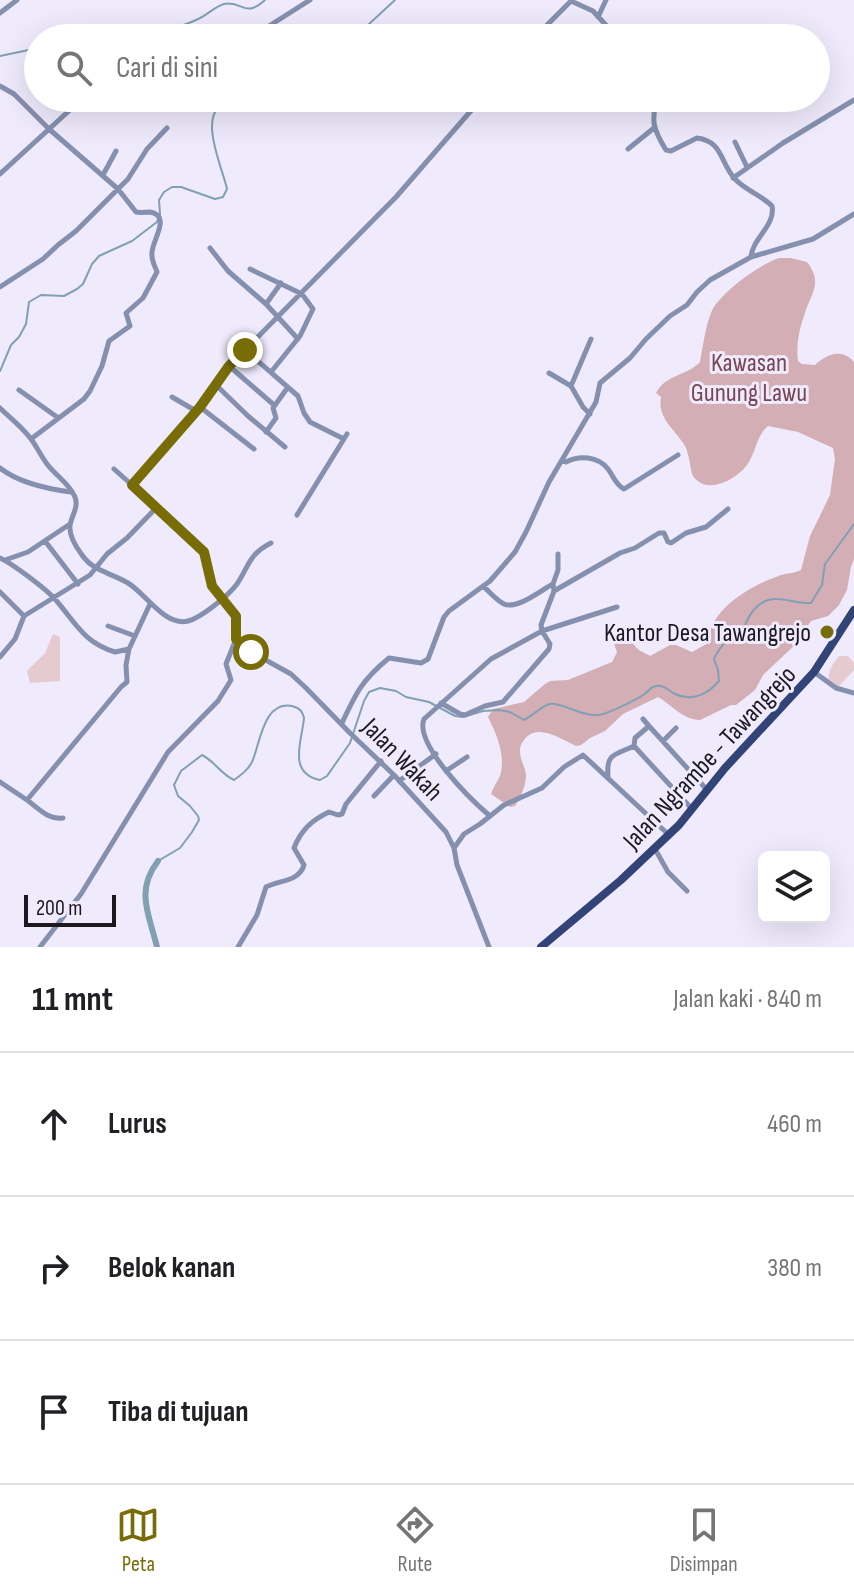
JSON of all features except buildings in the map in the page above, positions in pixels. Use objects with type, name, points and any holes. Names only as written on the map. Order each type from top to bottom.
[{"type":"main road","name":"Jalan Ngrambe - Tawangrejo","points":[[541,947],[670,836],[725,768],[814,672],[851,624],[854,610]]},
{"type":"street","points":[[0,13],[17,0]]},
{"type":"street","points":[[272,24],[310,0]]},
{"type":"street","points":[[548,24],[572,0],[589,9],[605,24]]},
{"type":"street","points":[[598,17],[606,0]]},
{"type":"street","points":[[0,86],[24,104]]},
{"type":"street","points":[[733,178],[854,100]]},
{"type":"street","points":[[31,439],[84,399],[102,366],[109,341],[131,325],[126,313],[143,298],[157,272],[152,254],[162,223],[150,212],[136,212],[118,189],[32,112]]},
{"type":"street","points":[[0,174],[68,112]]},
{"type":"street","points":[[132,485],[198,409],[229,366],[396,197],[470,112]]},
{"type":"street","points":[[652,112],[654,128],[668,151],[697,138],[710,141],[733,178],[770,203],[772,217],[752,249],[751,257]]},
{"type":"street","points":[[0,287],[49,255],[76,231],[128,179],[147,149],[167,128]]},
{"type":"street","points":[[628,149],[654,128]]},
{"type":"street","points":[[735,142],[747,167]]},
{"type":"street","points":[[103,175],[116,151]]},
{"type":"street","points":[[342,723],[356,692],[370,674],[389,658],[425,662],[433,650],[444,617],[483,586],[515,552],[541,498],[590,414],[600,383],[630,358],[670,316],[687,305],[703,285],[751,257],[813,239],[854,214]]},
{"type":"street","points":[[210,248],[228,271],[266,304],[298,339]]},
{"type":"street","points":[[250,269],[302,294],[311,305],[312,313],[298,339],[271,372]]},
{"type":"street","points":[[266,304],[281,283]]},
{"type":"street","points":[[571,386],[591,339]]},
{"type":"street","points":[[245,350],[300,400],[310,422],[346,437],[297,515]]},
{"type":"street","points":[[229,366],[274,405]]},
{"type":"street","points":[[549,373],[571,386],[590,414]]},
{"type":"street","points":[[216,385],[285,447]]},
{"type":"street","points":[[266,432],[276,418],[274,405],[288,387]]},
{"type":"street","points":[[19,390],[57,417]]},
{"type":"street","points":[[172,397],[198,409],[254,449]]},
{"type":"street","points":[[0,408],[31,439],[50,468],[72,492],[77,505],[70,524],[71,533],[80,553],[95,568],[136,589],[150,604],[173,620],[186,622],[222,599],[237,583],[254,555],[271,543]]},
{"type":"street","points":[[562,460],[592,458],[607,467],[624,489],[678,455]]},
{"type":"street","points":[[0,468],[14,477],[72,492]]},
{"type":"street","points":[[40,947],[81,894],[168,752],[224,693],[231,680],[226,664],[236,639],[236,616],[212,586],[204,552],[114,469]]},
{"type":"street","points":[[0,657],[15,639],[24,616],[90,575],[107,554],[157,507]]},
{"type":"street","points":[[483,586],[501,602],[510,606],[519,604],[635,548],[659,533],[664,533],[671,543],[686,533],[706,527],[728,509]]},
{"type":"street","points":[[3,559],[28,552],[70,524]]},
{"type":"street","points":[[45,541],[78,584]]},
{"type":"street","points":[[438,705],[465,715],[505,700],[549,649],[541,625],[554,587],[558,554]]},
{"type":"street","points":[[3,559],[54,597],[75,627],[89,639],[115,652],[129,649]]},
{"type":"street","points":[[0,592],[24,616]]},
{"type":"street","points":[[27,800],[127,682],[129,649],[150,604]]},
{"type":"street","points":[[490,816],[446,771],[427,741],[422,726],[424,719],[491,659],[542,631],[617,607]]},
{"type":"street","points":[[108,626],[135,636]]},
{"type":"street","name":"Jalan Wakah","points":[[236,639],[251,652],[291,674],[381,761],[446,832],[489,947]]},
{"type":"street","points":[[814,672],[836,688],[854,693]]},
{"type":"street","points":[[643,719],[708,791]]},
{"type":"street","points":[[649,726],[635,738],[634,746],[693,810]]},
{"type":"street","points":[[663,741],[676,728]]},
{"type":"street","points":[[609,777],[609,760],[634,746]]},
{"type":"street","points":[[399,781],[436,754]]},
{"type":"street","points":[[454,848],[461,836],[504,805],[542,788],[580,755],[609,777],[670,836]]},
{"type":"street","points":[[446,771],[467,757]]},
{"type":"street","points":[[238,947],[257,915],[266,887],[296,877],[302,871],[302,861],[294,848],[303,831],[327,813],[342,814],[346,804],[381,761]]},
{"type":"street","points":[[374,796],[394,775]]},
{"type":"street","points":[[0,782],[52,818],[63,818]]},
{"type":"street","points":[[655,849],[668,872],[687,891]]},
{"type":"shaded area","points":[[53,634],[60,637],[60,681],[30,683],[27,671],[45,653]]},
{"type":"shaded area","points":[[839,656],[848,656],[854,663],[854,670],[838,687],[828,681],[831,667]]},
{"type":"green space","name":"Kawasan Gunung Lawu","points":[[779,258],[807,262],[815,277],[799,332],[798,361],[815,365],[824,358],[840,354],[854,362],[854,559],[847,590],[839,605],[828,616],[811,621],[796,644],[763,675],[755,690],[736,705],[700,720],[683,715],[658,697],[623,714],[605,731],[581,745],[576,746],[542,732],[529,735],[520,748],[526,773],[525,784],[515,806],[510,807],[491,794],[502,768],[497,738],[488,717],[493,709],[524,702],[550,681],[568,680],[612,662],[617,652],[613,641],[616,637],[627,638],[650,656],[670,645],[692,652],[710,642],[715,620],[738,597],[767,581],[801,570],[810,536],[830,495],[835,459],[833,448],[798,432],[768,426],[742,470],[722,483],[706,485],[693,476],[685,446],[664,418],[661,397],[656,393],[665,382],[700,362],[709,319],[722,297],[751,273]]},
{"type":"waterway","points":[[187,24],[224,4],[248,9],[265,0]]},
{"type":"waterway","points":[[369,24],[395,0]]},
{"type":"waterway","points":[[0,56],[24,51]]},
{"type":"waterway","points":[[0,371],[11,345],[26,324],[29,302],[41,295],[64,296],[77,289],[99,256],[132,241],[157,222],[159,200],[164,192],[172,187],[181,187],[215,199],[223,197],[227,189],[212,131],[216,112]]},
{"type":"waterway","points":[[158,861],[180,848],[199,820],[190,806],[178,796],[174,785],[181,771],[202,755],[234,780],[252,762],[264,725],[282,706],[292,706],[302,713],[300,763],[303,771],[320,780],[327,776],[350,743],[369,692],[380,688],[429,702],[455,716],[499,710],[524,720],[550,704],[586,714],[602,714],[656,686],[681,696],[693,697],[705,693],[719,681],[714,659],[719,649],[742,635],[746,622],[758,605],[777,599],[811,603],[822,585],[825,564],[854,524]]},
{"type":"waterway","points":[[157,947],[145,893],[158,861]]},
{"type":"place","name":"Kantor Desa Tawangrejo","points":[[827,632]]},
{"type":"route","points":[[245,350],[132,485],[202,548],[214,590],[236,616],[236,639],[251,652]]}]
